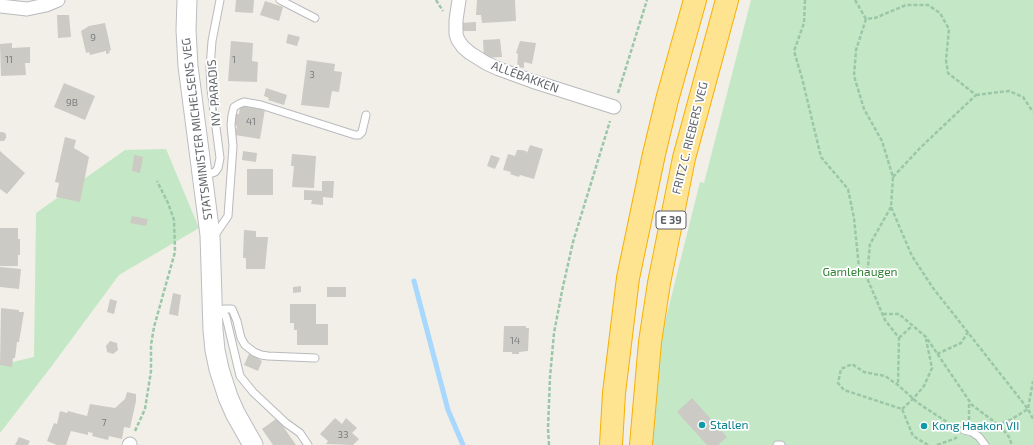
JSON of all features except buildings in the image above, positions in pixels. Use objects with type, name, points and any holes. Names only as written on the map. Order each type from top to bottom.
[{"type":"highway","name":"E 39","points":[[611,445],[614,393],[628,278],[667,100],[695,0]]},
{"type":"highway","name":"FRITZ C. RIEBERS VEG","points":[[641,445],[650,342],[661,268],[684,158],[727,0]]},
{"type":"main road","name":"STATSMINISTER MICHELSENS VEG","points":[[187,0],[186,30],[188,66],[210,235],[217,311],[213,330],[219,369],[228,397],[253,445]]},
{"type":"street","points":[[0,6],[27,9],[46,6],[58,0]]},
{"type":"street","name":"ALLÉBAKKEN","points":[[459,0],[456,20],[456,34],[458,40],[470,53],[499,69],[614,107]]},
{"type":"lane","name":"NY-PARADIS","points":[[202,177],[215,172],[218,168],[220,158],[211,89],[210,68],[212,41],[220,0]]},
{"type":"lane","points":[[280,0],[315,18]]},
{"type":"lane","name":"STATSMINISTER MICHELSENS VEG","points":[[210,235],[217,232],[228,216],[233,146],[231,125],[234,107],[244,102],[261,105],[354,135],[362,132],[366,115]]},
{"type":"lane","points":[[217,311],[226,308],[232,309],[245,345],[254,352],[268,356],[315,358]]},
{"type":"lane","name":"STATSMINISTER MICHELSENS VEG","points":[[217,311],[226,317],[240,376],[253,392],[286,423],[300,433],[308,445]]},
{"type":"lane","points":[[967,428],[979,437],[985,445]]},
{"type":"lane","points":[[776,445],[781,445]]},
{"type":"path","points":[[549,445],[548,429],[550,376],[554,333],[562,291],[573,242],[647,0]]},
{"type":"path","points":[[805,0],[804,23],[794,51],[821,156],[848,188],[854,218],[859,268],[867,278],[885,320],[899,338],[898,385]]},
{"type":"path","points":[[855,0],[866,19],[856,50],[854,76],[864,109],[882,141],[893,177],[891,207],[870,244],[867,278]]},
{"type":"path","points":[[866,19],[874,18],[906,5],[928,6],[940,13],[949,29],[946,60],[948,73],[976,95]]},
{"type":"path","points":[[893,177],[921,147],[976,95],[1008,91],[1023,97],[1033,112]]},
{"type":"path","points":[[129,445],[145,409],[151,371],[151,345],[154,327],[175,252],[174,220],[168,203],[157,181]]},
{"type":"path","points":[[891,207],[912,256],[933,288],[1028,409],[1033,419]]},
{"type":"path","points":[[883,314],[899,314],[926,337],[970,402],[1009,437],[1012,445]]},
{"type":"path","points":[[899,338],[912,326]]},
{"type":"path","points":[[937,354],[957,346],[961,343],[968,332]]},
{"type":"path","points":[[902,408],[914,399],[924,386],[932,368],[926,337]]},
{"type":"path","points":[[902,408],[844,390],[838,383],[841,369],[852,364],[864,372],[885,376],[951,426],[967,428]]},
{"type":"path","points":[[997,425],[1012,419],[1028,409],[1033,381]]},
{"type":"path","points":[[937,445],[954,439],[967,428],[970,402]]},
{"type":"path","points":[[902,408],[913,436],[928,445]]},
{"type":"green space","name":"Gamlehaugen","points":[[751,0],[1033,0],[1033,445],[648,445],[656,358],[700,182],[704,183]]},
{"type":"green space","points":[[166,149],[199,228],[119,275],[0,433],[0,365],[34,357],[36,213],[125,150]]},
{"type":"waterway","points":[[414,281],[448,410],[463,445]]},
{"type":"place","name":"Stallen","points":[[702,425]]},
{"type":"place","name":"Kong Haakon VII","points":[[924,426]]}]
